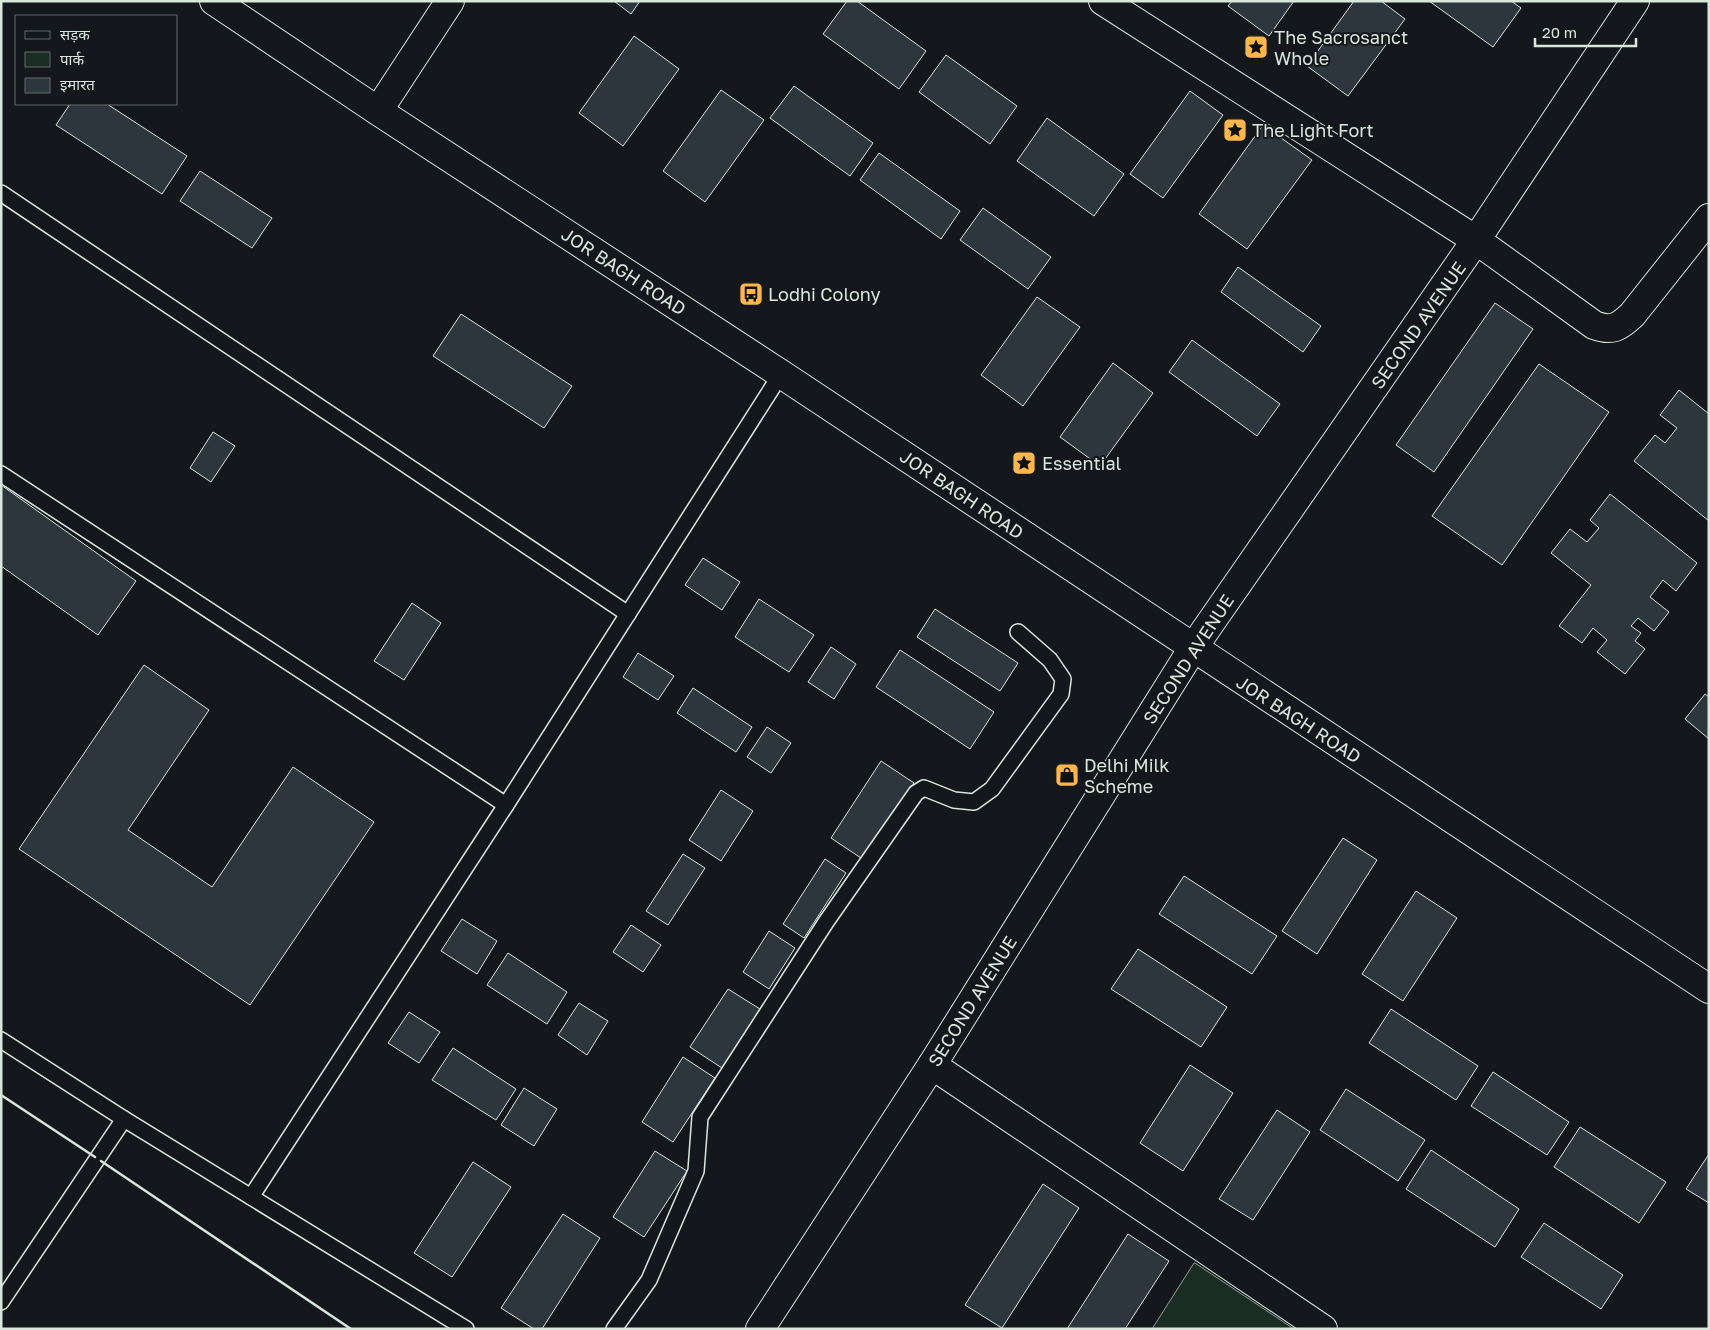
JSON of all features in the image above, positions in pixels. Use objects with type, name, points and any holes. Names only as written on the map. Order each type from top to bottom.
[{"type":"street","name":"JOR BAGH ROAD","points":[[214,1],[1709,989]]},
{"type":"street","points":[[378,111],[450,1]]},
{"type":"street","points":[[1103,1],[1476,240],[1594,325],[1604,329],[1619,326],[1632,315],[1709,218]]},
{"type":"street","name":"SECOND AVENUE","points":[[760,1329],[932,1065],[1193,648],[1476,240],[1635,1]]},
{"type":"street","points":[[932,1065],[1323,1329]]},
{"type":"lane","points":[[1,193],[628,614]]},
{"type":"lane","points":[[251,1197],[506,805],[781,374]]},
{"type":"lane","points":[[1,474],[506,805]]},
{"type":"lane","points":[[614,1329],[649,1280],[696,1171],[700,1117],[826,922],[916,793],[924,788],[954,800],[974,802],[992,789],[1061,694],[1063,679],[1050,660],[1018,632]]},
{"type":"lane","points":[[1,1040],[124,1119],[466,1329]]},
{"type":"lane","points":[[1,1302],[7,1279],[124,1119]]},
{"type":"green space","points":[[1195,1263],[1294,1329],[1152,1329]]},
{"type":"building","points":[[614,1],[640,1],[631,14]]},
{"type":"building","points":[[847,1],[857,1],[926,51],[899,89],[823,34]]},
{"type":"building","points":[[1232,1],[1294,1],[1269,36],[1228,6]]},
{"type":"building","points":[[1354,1],[1381,1],[1405,19],[1348,96],[1307,66]]},
{"type":"building","points":[[1429,1],[1511,1],[1521,8],[1493,47]]},
{"type":"building","points":[[634,36],[679,69],[623,146],[579,113]]},
{"type":"building","points":[[946,55],[1017,106],[990,144],[919,92]]},
{"type":"building","points":[[794,86],[873,143],[850,176],[770,118]]},
{"type":"building","points":[[721,90],[764,120],[705,202],[663,171]]},
{"type":"building","points":[[1190,91],[1223,115],[1163,198],[1130,174]]},
{"type":"building","points":[[69,105],[109,105],[187,156],[162,194],[56,125]]},
{"type":"building","points":[[1047,118],[1124,174],[1094,216],[1017,161]]},
{"type":"building","points":[[1263,125],[1312,160],[1247,249],[1199,214]]},
{"type":"building","points":[[879,153],[960,211],[941,239],[860,180]]},
{"type":"building","points":[[200,171],[272,218],[252,248],[180,201]]},
{"type":"building","points":[[983,208],[1051,257],[1028,289],[960,240]]},
{"type":"building","points":[[1238,267],[1321,326],[1303,352],[1221,292]]},
{"type":"building","points":[[1037,297],[1080,327],[1023,406],[981,375]]},
{"type":"building","points":[[1495,303],[1533,329],[1434,472],[1396,445]]},
{"type":"building","points":[[461,314],[572,386],[544,428],[433,356]]},
{"type":"building","points":[[1192,340],[1280,404],[1257,436],[1169,372]]},
{"type":"building","points":[[1113,363],[1153,393],[1100,466],[1060,437]]},
{"type":"building","points":[[1539,364],[1609,412],[1502,565],[1432,516]]},
{"type":"building","points":[[1679,390],[1709,414],[1709,521],[1634,461],[1655,435],[1665,443],[1677,428],[1660,415]]},
{"type":"building","points":[[213,432],[235,446],[211,482],[190,468]]},
{"type":"building","points":[[1,485],[136,581],[98,635],[1,566]]},
{"type":"building","points":[[1610,494],[1697,563],[1676,591],[1663,580],[1650,597],[1669,612],[1654,631],[1638,618],[1631,626],[1641,633],[1635,641],[1645,649],[1625,674],[1597,652],[1607,640],[1593,628],[1582,643],[1559,626],[1591,585],[1551,553],[1570,529],[1587,542],[1599,528],[1590,520]]},
{"type":"building","points":[[703,558],[740,582],[722,610],[685,585]]},
{"type":"building","points":[[759,599],[814,635],[789,672],[735,637]]},
{"type":"building","points":[[412,603],[441,623],[404,680],[374,661]]},
{"type":"building","points":[[935,609],[1018,663],[1000,691],[917,637]]},
{"type":"building","points":[[831,647],[856,664],[834,699],[808,682]]},
{"type":"building","points":[[900,650],[994,712],[970,749],[876,687]]},
{"type":"building","points":[[638,653],[674,676],[658,700],[623,677]]},
{"type":"building","points":[[144,665],[209,710],[128,830],[212,887],[293,767],[374,822],[250,1005],[19,849]]},
{"type":"building","points":[[693,688],[752,727],[736,752],[677,713]]},
{"type":"building","points":[[1705,694],[1709,697],[1709,739],[1685,719]]},
{"type":"building","points":[[767,727],[791,743],[771,773],[747,757]]},
{"type":"building","points":[[881,761],[914,783],[864,860],[831,838]]},
{"type":"building","points":[[721,790],[753,811],[721,861],[689,840]]},
{"type":"building","points":[[1343,838],[1377,860],[1317,954],[1282,931]]},
{"type":"building","points":[[683,854],[705,868],[668,925],[646,911]]},
{"type":"building","points":[[825,859],[846,873],[804,938],[783,924]]},
{"type":"building","points":[[1184,876],[1277,936],[1252,974],[1159,914]]},
{"type":"building","points":[[1416,891],[1457,918],[1403,1001],[1362,974]]},
{"type":"building","points":[[462,919],[497,941],[477,974],[441,951]]},
{"type":"building","points":[[631,925],[661,945],[643,972],[613,952]]},
{"type":"building","points":[[769,931],[795,948],[769,989],[743,972]]},
{"type":"building","points":[[1138,949],[1227,1007],[1201,1047],[1111,989]]},
{"type":"building","points":[[508,953],[567,992],[547,1024],[487,985]]},
{"type":"building","points":[[728,989],[760,1009],[722,1068],[690,1047]]},
{"type":"building","points":[[579,1003],[608,1021],[587,1055],[558,1035]]},
{"type":"building","points":[[1391,1009],[1478,1066],[1456,1100],[1369,1043]]},
{"type":"building","points":[[409,1012],[440,1032],[419,1063],[388,1043]]},
{"type":"building","points":[[453,1048],[516,1089],[496,1120],[432,1080]]},
{"type":"building","points":[[683,1057],[715,1078],[673,1142],[642,1122]]},
{"type":"building","points":[[1190,1065],[1233,1093],[1183,1171],[1140,1143]]},
{"type":"building","points":[[1493,1072],[1569,1122],[1547,1155],[1471,1106]]},
{"type":"building","points":[[524,1088],[557,1109],[534,1146],[501,1125]]},
{"type":"building","points":[[1346,1089],[1425,1140],[1398,1181],[1320,1130]]},
{"type":"building","points":[[1277,1110],[1310,1132],[1253,1220],[1219,1199]]},
{"type":"building","points":[[1580,1127],[1666,1182],[1639,1223],[1554,1167]]},
{"type":"building","points":[[1431,1150],[1519,1209],[1495,1247],[1406,1189]]},
{"type":"building","points":[[655,1151],[687,1171],[644,1237],[613,1217]]},
{"type":"building","points":[[1709,1154],[1709,1203],[1686,1189]]},
{"type":"building","points":[[473,1162],[511,1187],[452,1277],[414,1253]]},
{"type":"building","points":[[1043,1184],[1079,1208],[1002,1328],[965,1305]]},
{"type":"building","points":[[563,1214],[600,1238],[542,1329],[534,1329],[501,1308]]},
{"type":"building","points":[[1544,1223],[1623,1275],[1601,1309],[1521,1257]]},
{"type":"building","points":[[1128,1234],[1169,1261],[1125,1329],[1067,1329]]},
{"type":"wall","points":[[1,1095],[95,1157]]},
{"type":"wall","points":[[101,1161],[351,1329]]},
{"type":"place","name":"The Sacrosanct Whole","points":[[1256,47]]},
{"type":"place","name":"The Light Fort","points":[[1235,130]]},
{"type":"place","name":"Lodhi Colony","points":[[751,294]]},
{"type":"place","name":"Essential","points":[[1024,463]]},
{"type":"place","name":"Delhi Milk Scheme","points":[[1067,775]]}]
